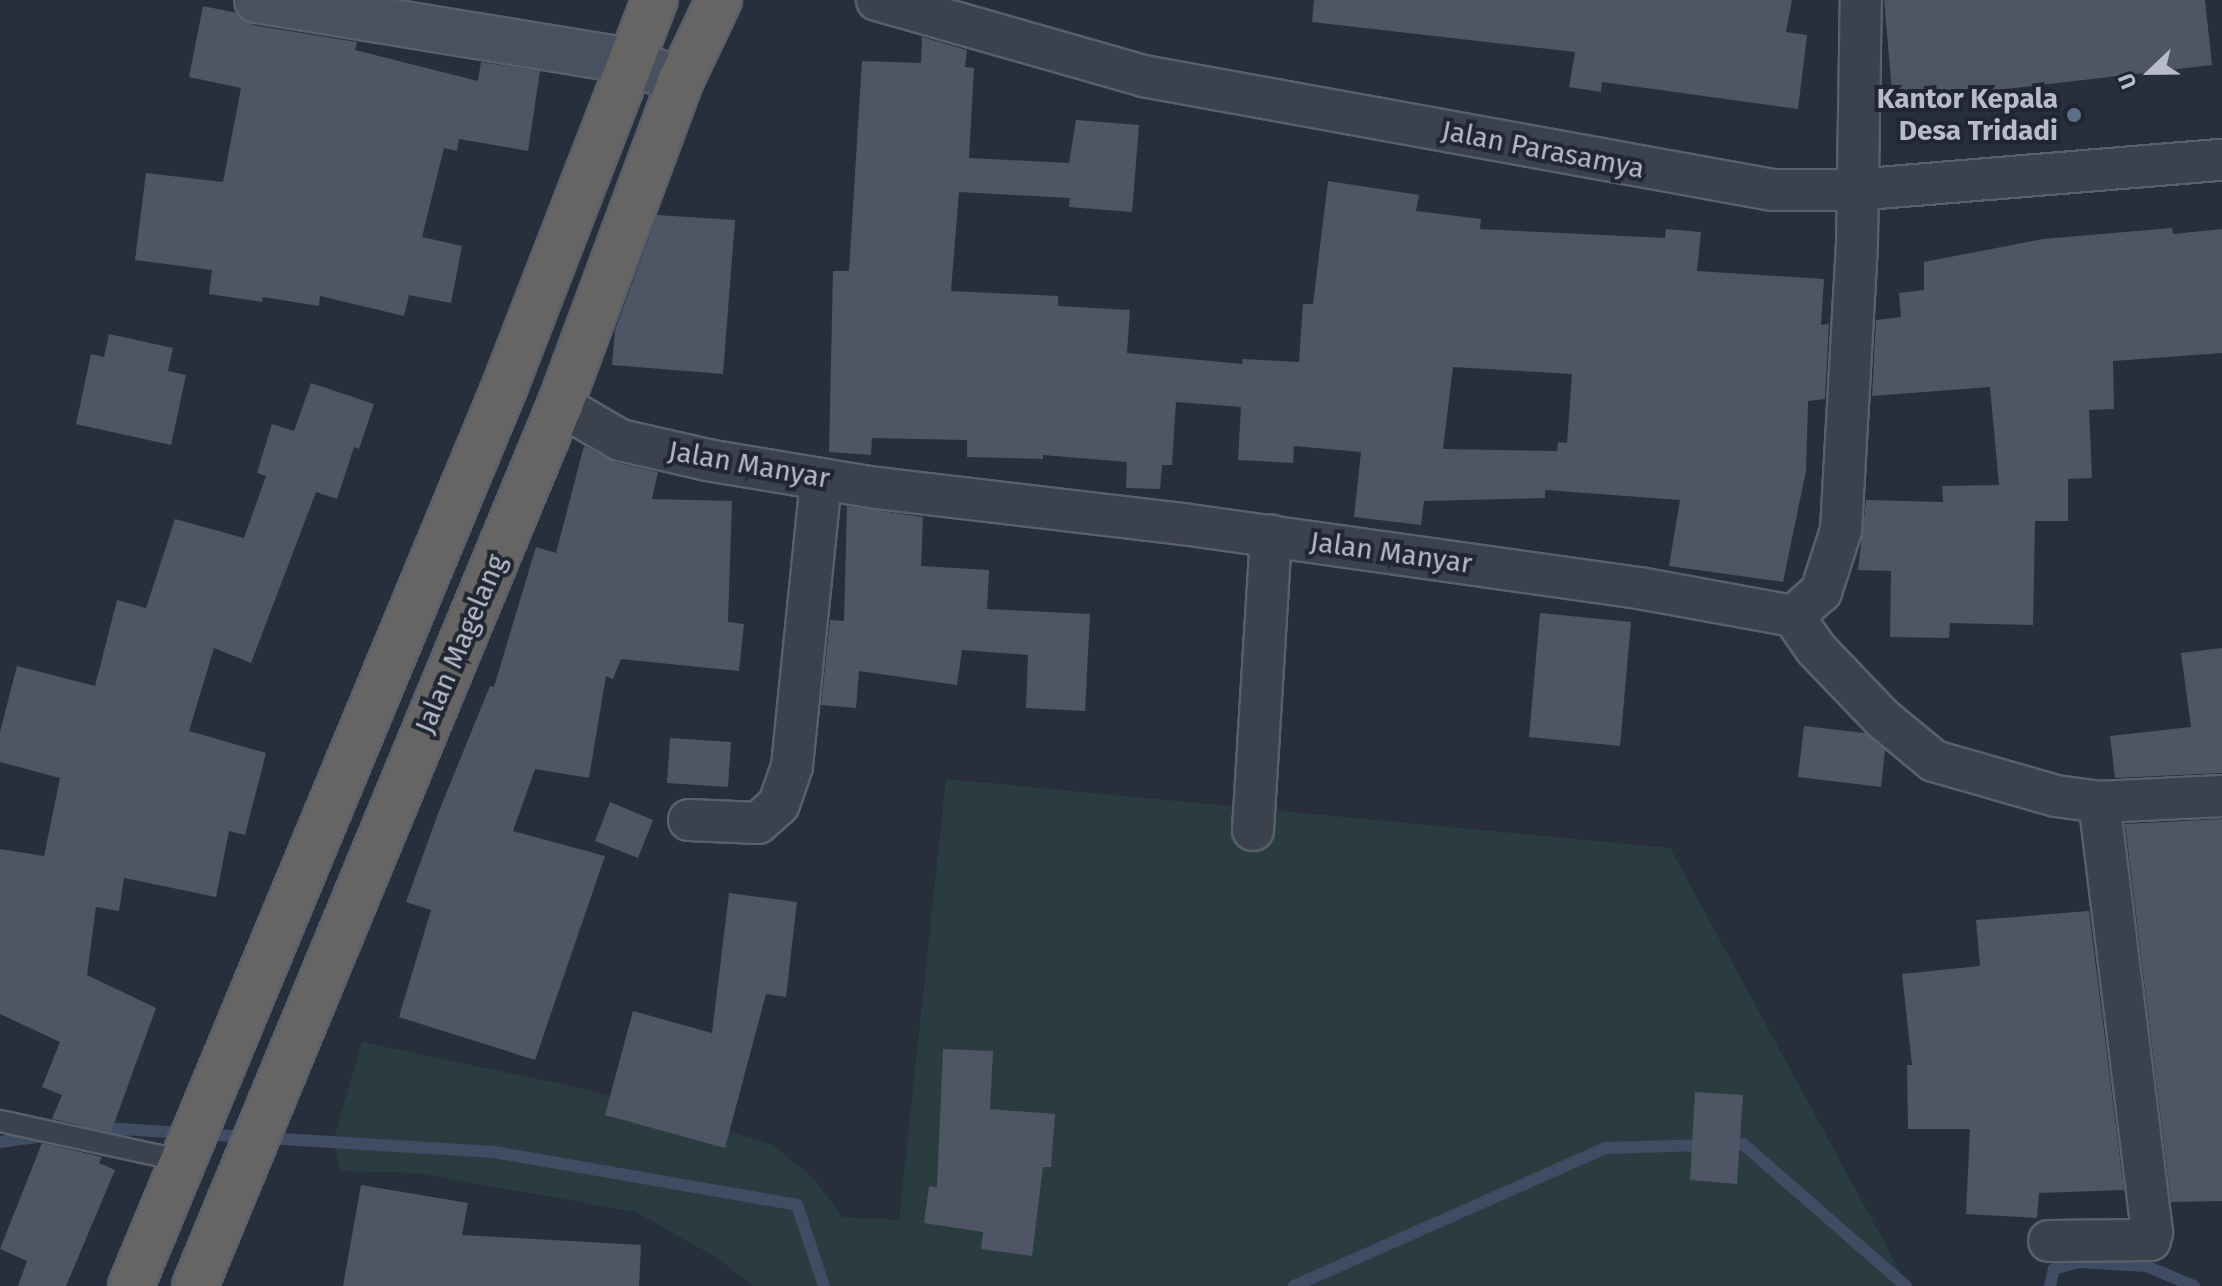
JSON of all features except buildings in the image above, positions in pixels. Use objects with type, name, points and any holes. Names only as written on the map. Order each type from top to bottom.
[{"type":"highway","name":"Jalan Magelang","points":[[131,1286],[505,386],[655,0]]},
{"type":"highway","name":"Jalan Magelang","points":[[195,1286],[560,405],[680,82],[719,0]]},
{"type":"main road","points":[[257,0],[631,61],[680,82]]},
{"type":"street","name":"Jalan Parasamya","points":[[877,0],[1143,76],[1758,188],[1854,190],[2222,160]]},
{"type":"street","points":[[1861,0],[1854,190],[1857,242],[1841,530],[1821,592],[1793,616],[1815,648],[1883,719],[1934,761],[2056,796],[2099,802],[2222,796]]},
{"type":"street","name":"Jalan Manyar","points":[[560,405],[620,440],[821,479],[1271,536],[1639,588],[1793,616]]},
{"type":"street","points":[[689,820],[758,823],[779,804],[792,766],[821,479]]},
{"type":"street","points":[[1253,830],[1271,536]]},
{"type":"street","points":[[2049,1241],[2150,1240],[2152,1232],[2099,802]]},
{"type":"lane","points":[[0,1121],[183,1161]]},
{"type":"shaded area","points":[[946,779],[1670,848],[1908,1286],[753,1286],[719,1259],[636,1212],[416,1173],[341,1171],[333,1141],[362,1042],[589,1090],[774,1145],[816,1181],[842,1217],[899,1220]]},
{"type":"waterway","points":[[75,1132],[104,1128],[184,1133]]},
{"type":"waterway","points":[[202,1134],[248,1137]]},
{"type":"waterway","points":[[0,1142],[44,1136]]},
{"type":"waterway","points":[[266,1138],[494,1152],[797,1205],[824,1286]]},
{"type":"waterway","points":[[1724,1145],[1743,1144],[1906,1286]]},
{"type":"waterway","points":[[1294,1286],[1605,1148],[1706,1145]]},
{"type":"waterway","points":[[2050,1286],[2054,1269],[2079,1262],[2146,1266],[2194,1286]]},
{"type":"place","name":"Kantor Kepala Desa Tridadi","points":[[2074,115]]}]
